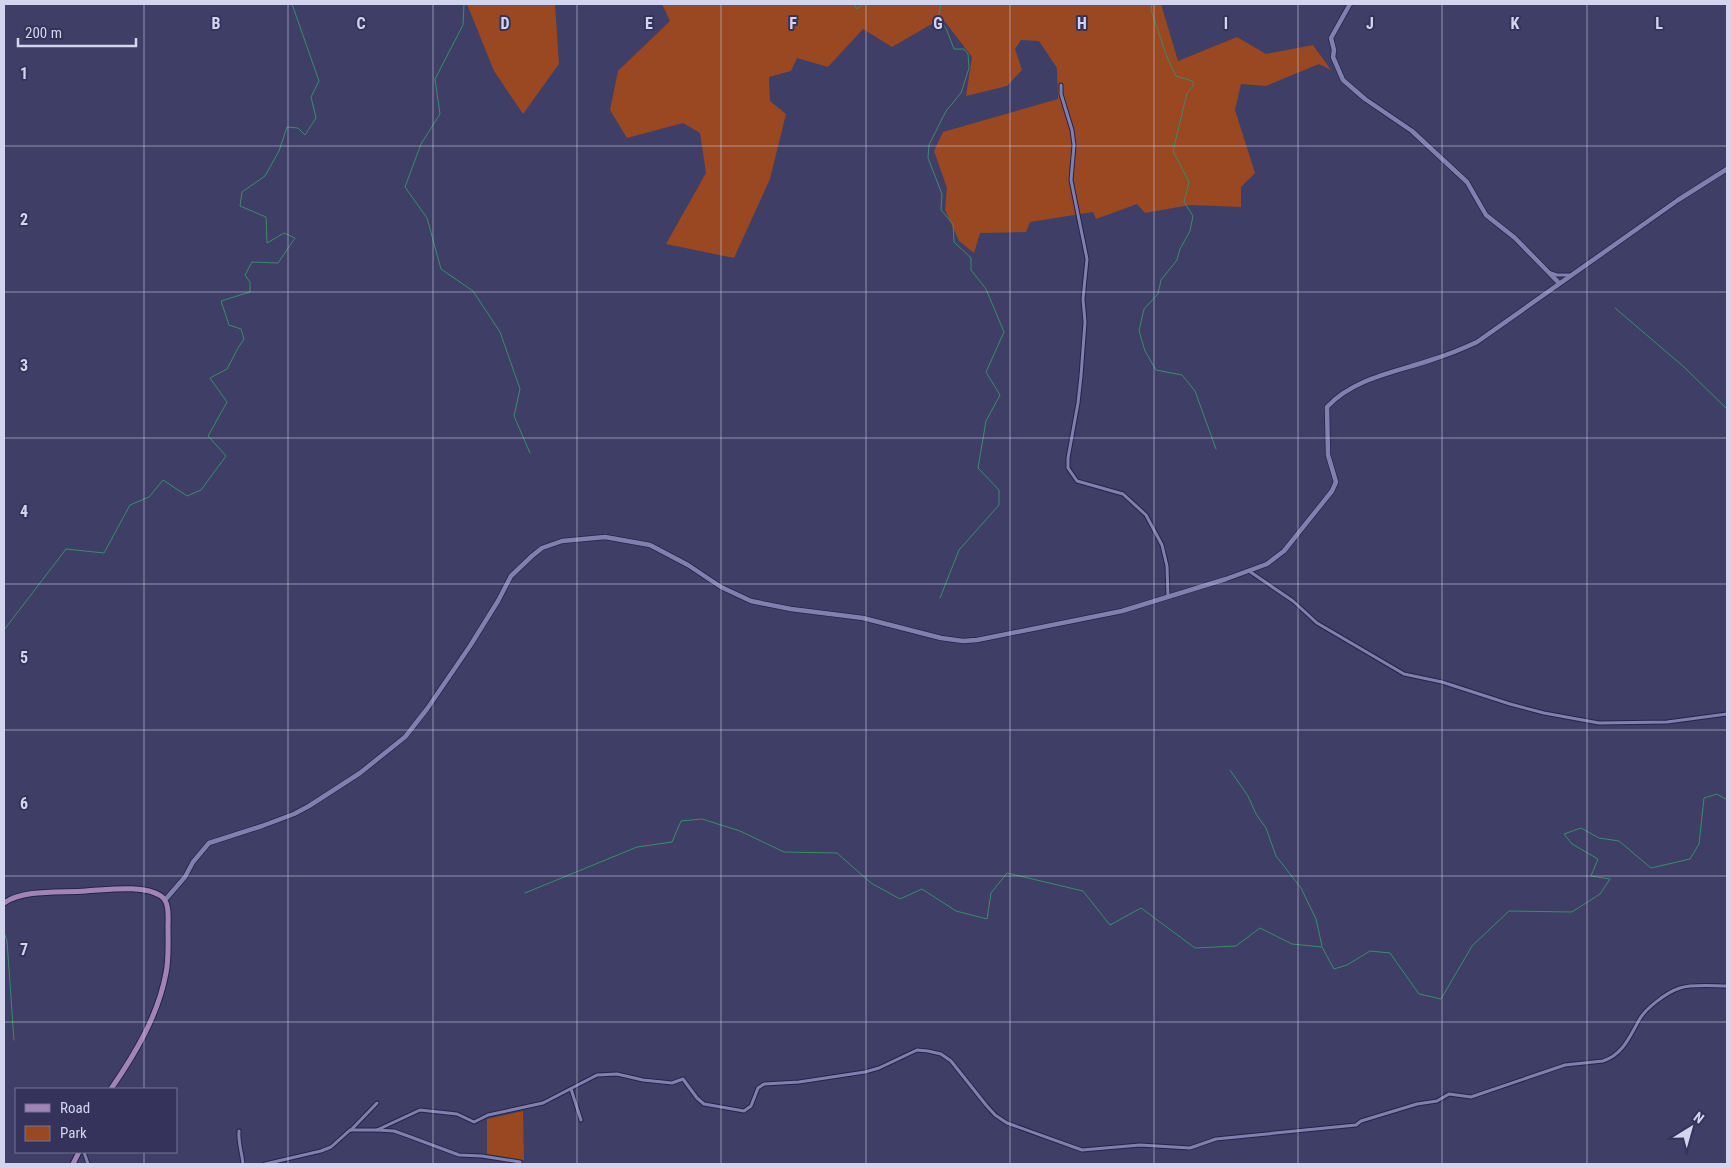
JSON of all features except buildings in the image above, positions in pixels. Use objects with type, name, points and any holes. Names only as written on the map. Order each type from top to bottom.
[{"type":"main road","points":[[4,903],[10,898],[31,894],[125,889],[147,890],[161,896],[165,900],[168,913],[168,961],[160,996],[141,1042],[112,1088]]},
{"type":"street","points":[[1350,4],[1331,38],[1334,50],[1333,57],[1344,80],[1365,99],[1412,131],[1467,182],[1486,215],[1519,242],[1560,283]]},
{"type":"street","points":[[1061,85],[1061,94],[1074,145],[1071,180],[1087,259],[1083,299],[1085,322],[1081,376],[1068,468],[1077,481],[1120,492],[1146,515],[1162,545],[1167,566],[1168,597]]},
{"type":"street","points":[[165,900],[185,877],[193,862],[209,843],[262,826],[309,806],[360,773],[405,737],[427,709],[470,646],[511,576],[542,548],[562,541],[605,537],[650,545],[688,565],[721,587],[751,601],[791,609],[863,618],[941,638],[963,641],[977,640],[1115,612],[1168,597],[1267,564],[1284,551],[1332,491],[1336,482],[1328,455],[1326,440],[1327,407],[1340,395],[1368,379],[1450,354],[1477,342],[1678,200],[1727,169]]},
{"type":"street","points":[[1548,272],[1557,275],[1571,275]]},
{"type":"street","points":[[1249,571],[1293,601],[1317,623],[1404,674],[1442,682],[1544,713],[1599,722],[1667,722],[1727,714]]},
{"type":"street","points":[[377,1130],[420,1110],[457,1114],[474,1122],[488,1115],[543,1103],[584,1080],[597,1075],[617,1074],[643,1080],[672,1083],[683,1079],[697,1098],[704,1104],[744,1111],[751,1106],[758,1088],[764,1084],[799,1082],[865,1072],[879,1068],[917,1050],[928,1050],[941,1054],[952,1061],[996,1115],[1007,1123],[1067,1146],[1082,1150],[1140,1145],[1190,1148],[1216,1139],[1356,1125],[1361,1121],[1417,1104],[1437,1101],[1449,1094],[1471,1097],[1565,1065],[1608,1060],[1619,1052],[1631,1038],[1638,1020],[1657,1001],[1681,987],[1727,986]]},
{"type":"street","points":[[571,1088],[581,1120]]},
{"type":"street","points":[[265,1164],[321,1151],[331,1146],[377,1103]]},
{"type":"street","points":[[239,1130],[238,1144],[242,1153],[243,1164]]},
{"type":"street","points":[[350,1130],[394,1131],[459,1155],[482,1156],[520,1162]]},
{"type":"green space","points":[[467,4],[555,4],[559,64],[523,114],[494,71]]},
{"type":"green space","points":[[662,4],[1161,4],[1178,61],[1237,37],[1266,54],[1313,45],[1331,70],[1319,64],[1266,86],[1241,84],[1235,110],[1255,173],[1241,187],[1241,207],[1190,205],[1145,213],[1137,204],[1096,219],[1093,212],[1030,222],[1026,232],[980,233],[974,253],[959,241],[945,210],[947,188],[934,151],[943,132],[1058,99],[1057,68],[1039,41],[1021,40],[1015,49],[1022,70],[1007,86],[966,96],[972,57],[942,18],[892,47],[863,29],[828,67],[797,58],[791,71],[769,77],[770,101],[786,114],[770,179],[734,258],[666,244],[706,173],[700,133],[683,123],[627,138],[610,110],[618,71],[670,21]]},
{"type":"green space","points":[[523,1111],[524,1160],[487,1154],[487,1119]]},
{"type":"waterway","points":[[4,630],[66,549],[104,553],[130,505],[149,497],[163,480],[187,496],[201,490],[226,456],[208,436],[227,402],[210,378],[227,369],[244,339],[241,329],[229,325],[221,301],[250,292],[250,282],[245,275],[252,262],[278,263],[295,238],[284,233],[267,243],[266,217],[240,206],[242,192],[265,176],[279,151],[287,127],[298,128],[305,135],[316,118],[311,97],[319,81],[292,4]]},
{"type":"waterway","points":[[464,4],[463,25],[435,79],[440,114],[421,144],[405,187],[427,218],[441,269],[473,291],[500,332],[520,389],[514,416],[530,453]]},
{"type":"waterway","points":[[854,4],[857,9],[863,4]]},
{"type":"waterway","points":[[940,598],[959,550],[999,505],[999,490],[978,468],[986,421],[1000,395],[986,372],[1004,332],[986,289],[971,270],[971,258],[954,242],[953,224],[941,210],[942,194],[928,158],[929,145],[946,111],[961,93],[969,68],[968,54],[964,49],[954,49],[946,28],[938,20],[941,4]]},
{"type":"waterway","points":[[1152,4],[1151,10],[1167,57],[1176,76],[1192,81],[1194,85],[1187,93],[1173,151],[1189,182],[1184,202],[1193,216],[1190,231],[1180,249],[1177,260],[1161,280],[1158,294],[1144,309],[1139,331],[1145,351],[1156,370],[1182,375],[1195,391],[1216,449]]},
{"type":"waterway","points":[[1615,308],[1684,367],[1727,409]]},
{"type":"waterway","points":[[1230,770],[1248,796],[1256,814],[1266,828],[1276,856],[1301,888],[1316,919],[1322,946]]},
{"type":"waterway","points":[[525,893],[637,847],[672,842],[681,821],[702,819],[740,831],[784,852],[837,853],[871,883],[900,899],[922,889],[956,911],[987,919],[991,893],[1007,873],[1083,891],[1110,925],[1141,908],[1195,948],[1236,946],[1260,928],[1292,944],[1322,947],[1334,969],[1347,965],[1370,951],[1390,953],[1419,994],[1441,999],[1472,946],[1509,911],[1572,912],[1600,894],[1610,879],[1591,876],[1598,859],[1572,844],[1564,834],[1581,828],[1599,838],[1619,841],[1651,868],[1690,859],[1699,844],[1704,798],[1717,794],[1727,800]]},
{"type":"waterway","points":[[4,932],[7,941],[14,1040]]}]
